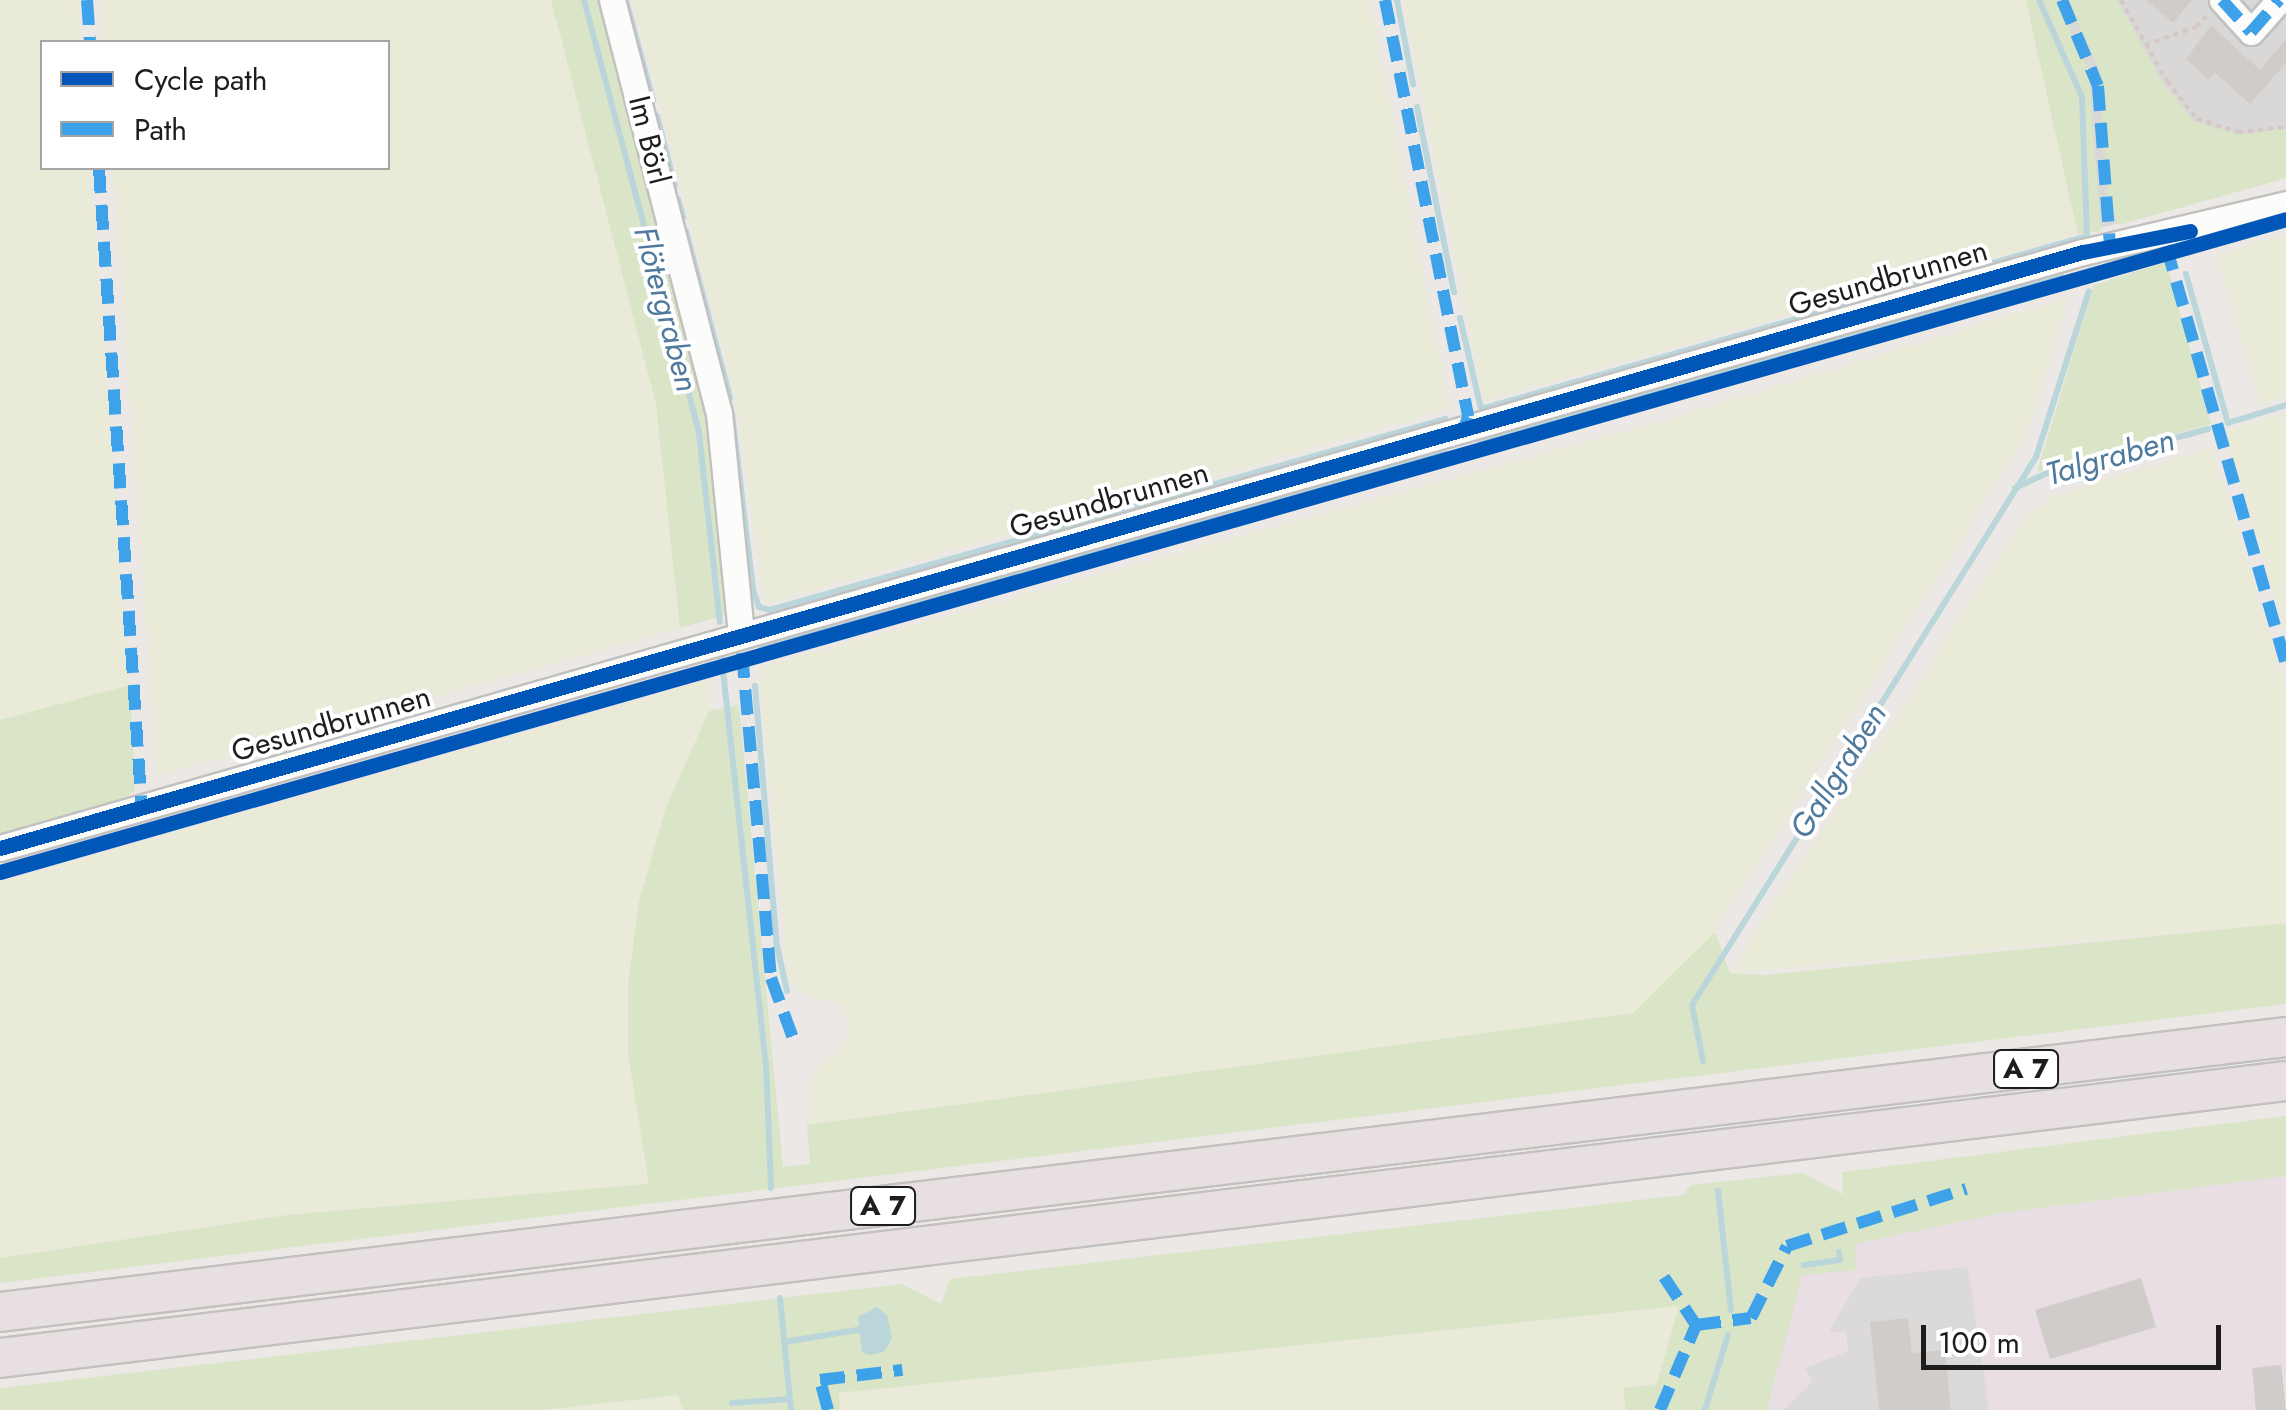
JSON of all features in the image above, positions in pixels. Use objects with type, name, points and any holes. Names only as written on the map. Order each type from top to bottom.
[{"type":"highway","name":"A 7","points":[[0,1312],[2286,1037]]},
{"type":"highway","name":"A 7","points":[[0,1358],[2286,1081]]},
{"type":"street","name":"Im Börl","points":[[612,0],[718,413],[741,634]]},
{"type":"street","points":[[2221,0],[2251,32],[2279,0]]},
{"type":"street","name":"Gesundbrunnen","points":[[0,848],[2083,252],[2286,204]]},
{"type":"path","points":[[2120,0],[2144,45],[2197,119],[2238,132],[2286,127]]},
{"type":"path","points":[[2144,45],[2196,27],[2221,0]]},
{"type":"shaded area","points":[[2026,0],[2286,0],[2286,178],[2078,234]]},
{"type":"shaded area","points":[[2286,1176],[2286,1410],[1734,1410],[1802,1274],[1855,1244],[2002,1213]]},
{"type":"shaded area","points":[[1968,1267],[1989,1410],[1951,1410],[1945,1350],[1874,1357],[1879,1410],[1783,1410],[1812,1382],[1805,1368],[1848,1351],[1846,1331],[1829,1332],[1860,1278]]},
{"type":"green space","points":[[0,0],[78,0],[81,40],[40,40],[40,170],[91,170],[130,685],[0,720]]},
{"type":"green space","points":[[101,0],[551,0],[656,404],[680,628],[157,776],[113,170],[390,170],[390,40],[104,40]]},
{"type":"green space","points":[[551,0],[603,0],[714,433],[729,614],[680,628],[656,404]]},
{"type":"green space","points":[[632,0],[1370,0],[1450,409],[764,604],[736,400]]},
{"type":"green space","points":[[1403,0],[2026,0],[2078,234],[1484,401]]},
{"type":"green space","points":[[2026,0],[2056,0],[2088,69],[2101,231],[2078,234]]},
{"type":"green space","points":[[2067,0],[2117,0],[2162,82],[2193,121],[2240,135],[2286,128],[2286,178],[2119,225],[2108,201],[2099,68]]},
{"type":"green space","points":[[2286,234],[2286,397],[2261,405],[2216,255]]},
{"type":"green space","points":[[2166,262],[2211,424],[2037,472],[2094,285]]},
{"type":"green space","points":[[2069,297],[2025,438],[1715,932],[1634,1013],[807,1125],[814,1072],[846,1042],[848,1024],[842,1006],[800,992],[788,979],[759,667],[1662,421]]},
{"type":"green space","points":[[2286,412],[2286,636],[2225,432]]},
{"type":"green space","points":[[2212,447],[2286,687],[2286,923],[1730,973],[2029,512],[2056,495]]},
{"type":"green space","points":[[711,679],[709,711],[665,810],[639,901],[628,984],[650,1184],[287,1215],[0,1258],[0,882]]},
{"type":"green space","points":[[130,685],[135,790],[117,805],[0,836],[0,720]]},
{"type":"green space","points":[[739,705],[783,1167],[810,1164],[807,1125],[1633,1013],[1715,932],[1730,973],[1766,975],[2286,923],[2286,1004],[0,1283],[0,1258],[287,1215],[649,1184],[628,1054],[628,984],[639,901],[665,810],[709,711]]},
{"type":"green space","points":[[2286,1116],[2286,1176],[2002,1213],[1855,1244],[1856,1270],[1802,1275],[1767,1410],[1626,1410],[1623,1388],[1657,1384],[1679,1306],[838,1393],[841,1410],[683,1410],[678,1395],[542,1410],[0,1410],[0,1388],[902,1284],[941,1304],[950,1279],[1683,1195],[1691,1185],[1803,1173],[1843,1194],[1842,1172]]},
{"type":"green space","points":[[1680,1306],[1657,1384],[1623,1388],[1626,1410],[841,1410],[837,1393]]},
{"type":"green space","points":[[679,1395],[683,1410],[542,1410]]},
{"type":"water","points":[[877,1307],[887,1315],[892,1339],[884,1352],[869,1355],[862,1352],[858,1317]]},
{"type":"building","points":[[2146,0],[2192,0],[2173,23]]},
{"type":"building","points":[[2211,25],[2260,70],[2286,39],[2286,63],[2250,104],[2215,73],[2209,80],[2186,59]]},
{"type":"building","points":[[2141,1278],[2156,1327],[2050,1359],[2035,1310]]},
{"type":"building","points":[[1908,1318],[1912,1353],[1945,1350],[1951,1410],[1879,1410],[1870,1322]]},
{"type":"building","points":[[2281,1365],[2286,1410],[2256,1410],[2252,1368]]},
{"type":"waterway","name":"Flötergraben","points":[[584,0],[699,433],[720,622]]},
{"type":"waterway","points":[[626,0],[653,100]]},
{"type":"waterway","points":[[1397,0],[1413,84]]},
{"type":"waterway","points":[[1460,318],[1481,409],[2087,236],[2082,97],[2039,0]]},
{"type":"waterway","points":[[1417,107],[1454,292]]},
{"type":"waterway","points":[[657,116],[675,186]]},
{"type":"waterway","points":[[678,199],[683,217]]},
{"type":"waterway","points":[[686,231],[730,398]]},
{"type":"waterway","points":[[2186,274],[2228,423],[2286,405]]},
{"type":"waterway","points":[[1479,440],[2061,276]]},
{"type":"waterway","name":"Gallgraben","points":[[1703,1061],[1692,1005],[2036,457],[2089,291]]},
{"type":"waterway","points":[[732,413],[753,590],[759,607],[770,610],[1445,419]]},
{"type":"waterway","name":"Talgraben","points":[[2015,488],[2049,472],[2208,429]]},
{"type":"waterway","points":[[760,645],[1444,450]]},
{"type":"waterway","name":"Flötergraben","points":[[721,652],[766,1063],[771,1188]]},
{"type":"waterway","points":[[755,686],[777,946],[787,991]]},
{"type":"waterway","name":"Gallgraben","points":[[1718,1191],[1731,1310]]},
{"type":"waterway","points":[[1804,1265],[1840,1260],[1839,1252]]},
{"type":"waterway","name":"Flötergraben","points":[[780,1298],[791,1410]]},
{"type":"waterway","points":[[784,1342],[863,1329]]},
{"type":"waterway","name":"Gallgraben","points":[[1705,1410],[1728,1335]]},
{"type":"waterway","points":[[732,1403],[790,1399]]},
{"type":"marked path","points":[[87,0],[90,40]]},
{"type":"marked path","points":[[1385,0],[1468,417],[1461,436]]},
{"type":"marked path","points":[[2062,0],[2098,86],[2110,246]]},
{"type":"marked path","points":[[2222,0],[2251,32],[2279,0]]},
{"type":"marked path","points":[[99,170],[142,812]]},
{"type":"marked path","points":[[2166,246],[2286,664]]},
{"type":"marked path","points":[[742,653],[771,978],[793,1038]]},
{"type":"marked path","points":[[1660,1410],[1696,1325],[1751,1318],[1787,1246],[1966,1189]]},
{"type":"marked path","points":[[1664,1277],[1696,1325]]},
{"type":"marked path","points":[[828,1410],[820,1380],[902,1370]]},
{"type":"cycle path","points":[[0,872],[2286,219]]},
{"type":"cycle path","points":[[0,848],[2083,252],[2190,231]]}]
